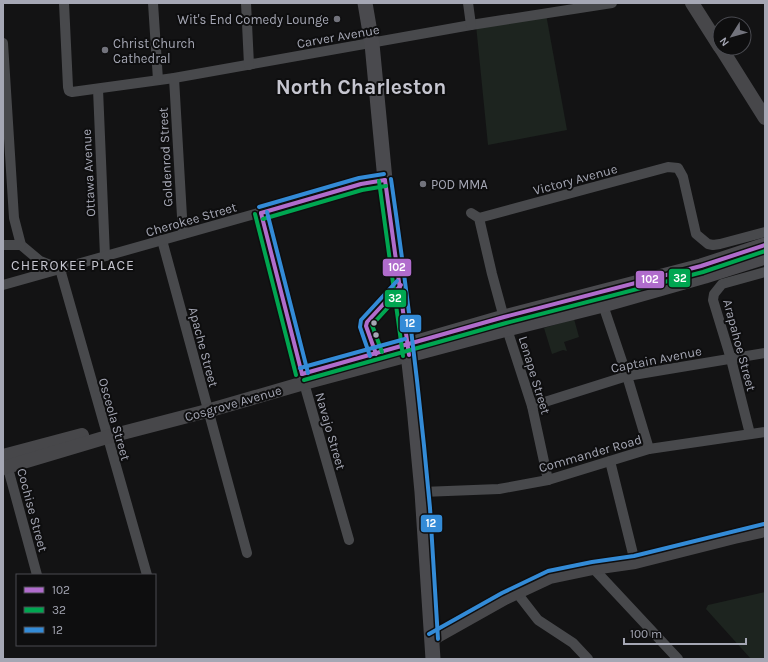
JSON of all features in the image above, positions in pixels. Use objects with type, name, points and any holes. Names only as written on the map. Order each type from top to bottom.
[{"type":"main road","points":[[365,3],[372,44],[385,180],[408,350],[422,492],[433,659]]},
{"type":"main road","name":"Cosgrove Avenue","points":[[408,350],[506,323],[765,246]]},
{"type":"main road","name":"Cosgrove Avenue","points":[[506,323],[603,305],[765,257]]},
{"type":"street","name":"Carver Avenue","points":[[64,3],[69,91],[72,92],[174,78],[372,44],[558,8],[612,3]]},
{"type":"street","points":[[153,3],[158,80]]},
{"type":"street","points":[[246,3],[249,65]]},
{"type":"street","points":[[468,3],[472,25]]},
{"type":"street","points":[[692,3],[712,35]]},
{"type":"street","points":[[3,43],[14,218],[21,245],[40,261],[60,269]]},
{"type":"street","points":[[725,56],[765,118]]},
{"type":"street","name":"Goldenrod Street","points":[[174,78],[183,234]]},
{"type":"street","name":"Ottawa Avenue","points":[[98,89],[105,256]]},
{"type":"street","name":"Victory Avenue","points":[[475,215],[668,167],[678,168],[684,178],[696,234],[702,240],[713,245],[765,232]]},
{"type":"street","name":"Cherokee Street","points":[[3,285],[361,184],[385,180]]},
{"type":"street","name":"Navajo Street","points":[[261,213],[303,378],[349,540]]},
{"type":"street","name":"Lenape Street","points":[[475,215],[532,406],[548,480]]},
{"type":"street","name":"Apache Street","points":[[162,240],[206,407],[247,553]]},
{"type":"street","points":[[3,245],[21,245]]},
{"type":"street","name":"Osceola Street","points":[[60,269],[147,574]]},
{"type":"street","name":"Arapahoe Street","points":[[750,434],[731,358],[713,300],[714,294],[722,284],[765,272]]},
{"type":"street","points":[[603,305],[650,449]]},
{"type":"street","name":"Cosgrove Avenue","points":[[4,460],[206,407],[303,378],[408,350]]},
{"type":"street","name":"Captain Avenue","points":[[532,406],[627,376],[765,353]]},
{"type":"street","name":"Commander Road","points":[[422,492],[499,489],[548,480],[650,449],[765,432]]},
{"type":"street","name":"Cochise Street","points":[[4,460],[37,574]]},
{"type":"street","points":[[610,461],[635,562]]},
{"type":"street","points":[[432,639],[550,577],[593,568],[635,562],[765,530]]},
{"type":"street","points":[[593,568],[678,659]]},
{"type":"street","points":[[517,593],[538,620],[573,643],[588,659]]},
{"type":"shaded area","points":[[546,14],[567,130],[488,145],[476,25]]},
{"type":"shaded area","points":[[574,319],[579,337],[564,342],[567,351],[563,350],[552,354],[544,328]]},
{"type":"shaded area","points":[[765,592],[765,659],[751,659],[706,609],[708,605]]},
{"type":"transit line","name":"12","points":[[259,207],[359,178],[384,174]]},
{"type":"transit line","name":"12","points":[[391,179],[408,302],[422,426],[430,508],[438,639]]},
{"type":"transit line","name":"102","points":[[385,180],[409,355]]},
{"type":"transit line","name":"102","points":[[261,213],[361,184],[385,180]]},
{"type":"transit line","name":"32","points":[[379,181],[403,356]]},
{"type":"transit line","name":"32","points":[[263,219],[362,190],[386,186]]},
{"type":"transit line","name":"12","points":[[267,212],[308,373]]},
{"type":"transit line","name":"102","points":[[261,213],[302,374]]},
{"type":"transit line","name":"32","points":[[255,214],[296,375]]},
{"type":"transit line","name":"102","points":[[302,374],[504,317],[701,266],[765,245]]},
{"type":"transit line","name":"32","points":[[304,380],[506,323],[703,272],[765,251]]},
{"type":"transit line","name":"12","points":[[370,356],[360,327],[361,320],[397,281]]},
{"type":"transit line","name":"102","points":[[376,354],[366,326],[367,322],[401,285]]},
{"type":"transit line","name":"32","points":[[382,352],[372,325],[405,289]]},
{"type":"transit line","name":"12","points":[[300,368],[405,339]]},
{"type":"transit line","name":"12","points":[[429,634],[502,593],[548,571],[592,562],[634,556],[764,524]]},
{"type":"place","name":"Wit's End Comedy Lounge","points":[[337,19]]},
{"type":"place","name":"Christ Church Cathedral","points":[[105,50]]},
{"type":"place","name":"POD MMA","points":[[423,184]]},
{"type":"district","name":"North Charleston","points":[[361,87]]},
{"type":"district","name":"CHEROKEE PLACE","points":[[73,265]]}]
